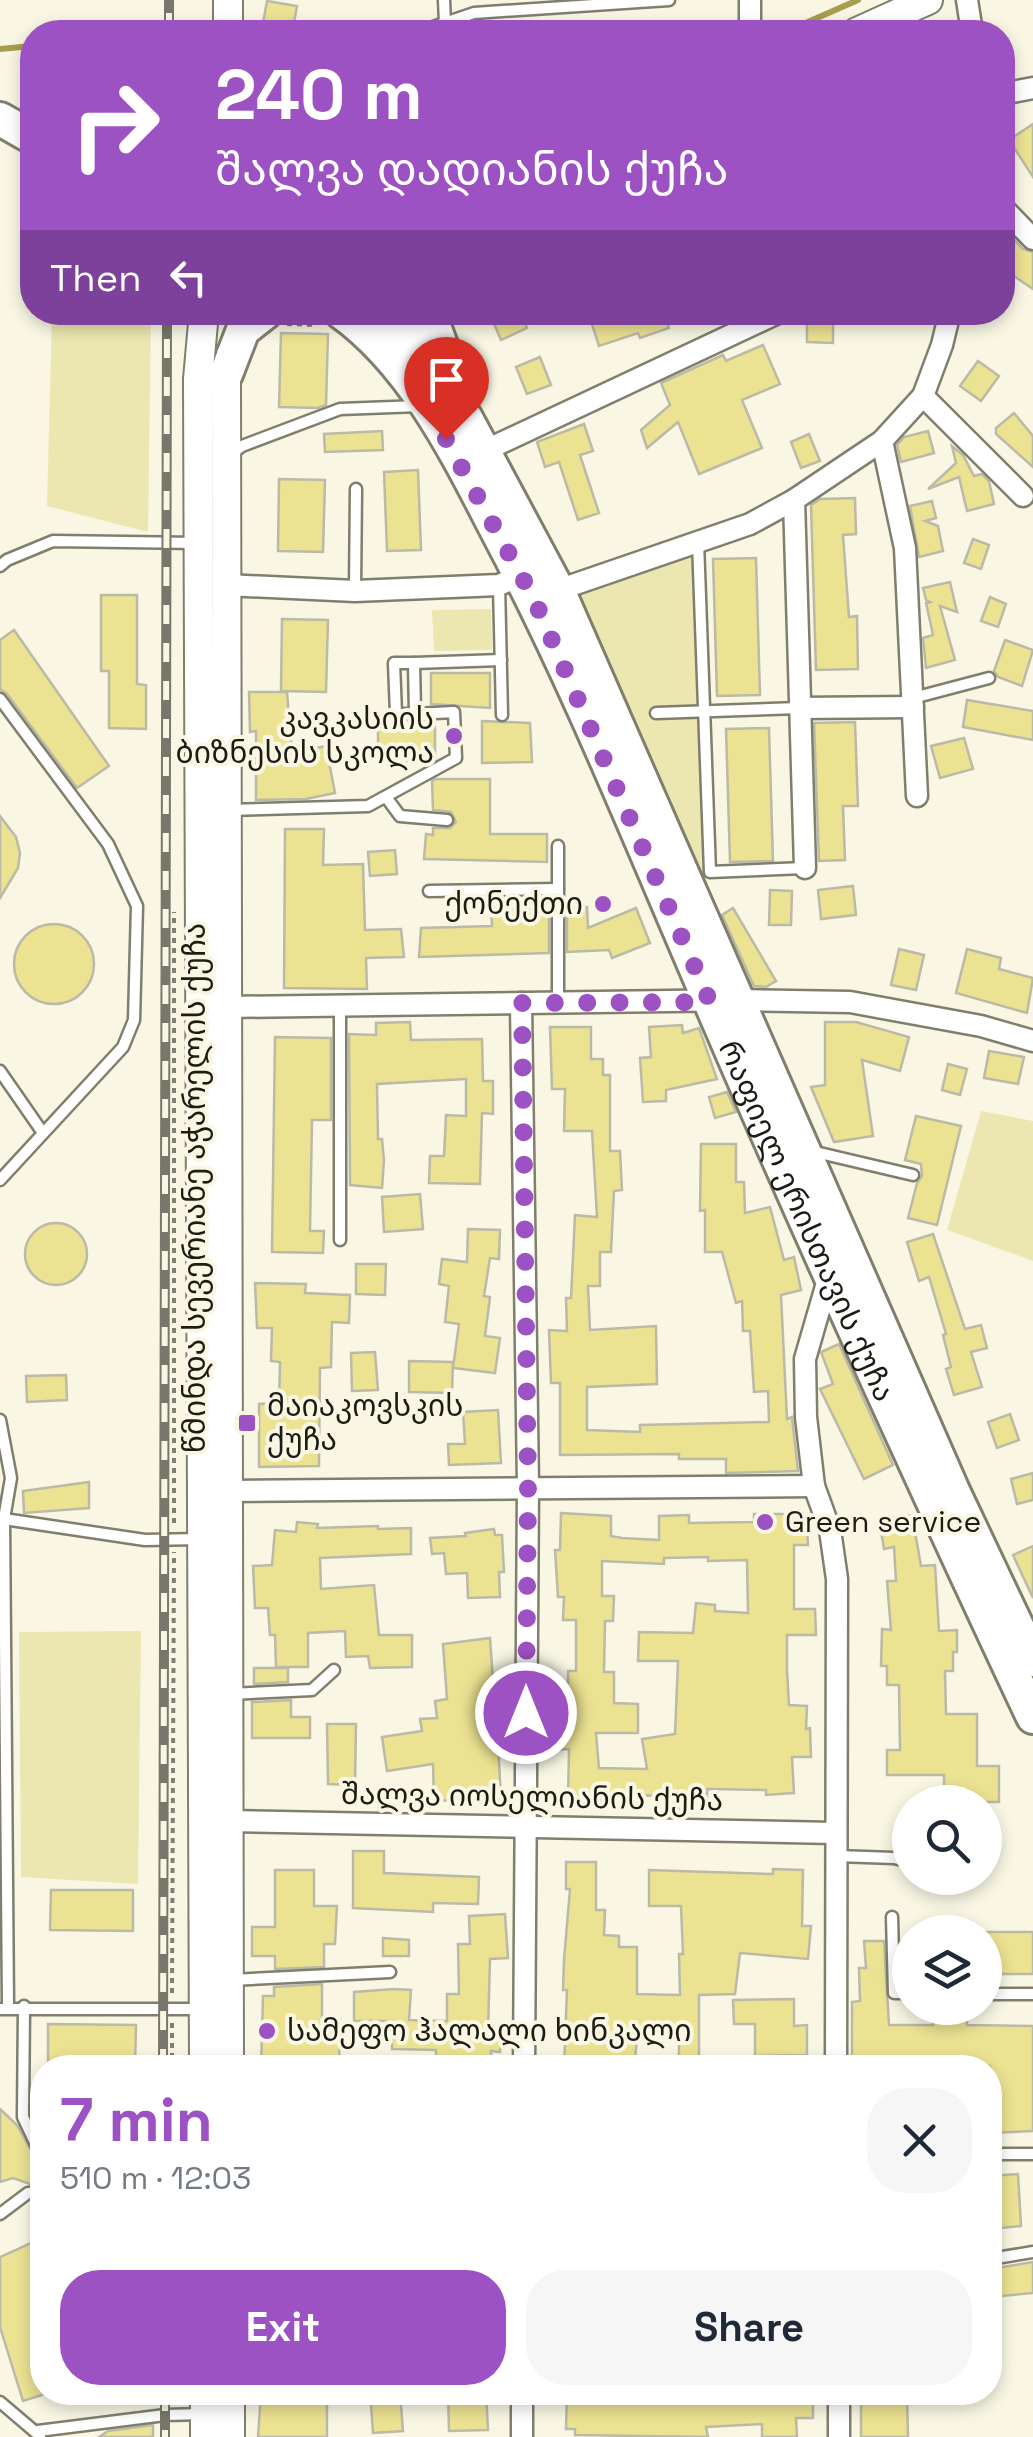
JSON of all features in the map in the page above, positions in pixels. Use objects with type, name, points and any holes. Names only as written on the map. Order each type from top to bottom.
[{"type":"main road","points":[[884,20],[928,0]]},
{"type":"main road","name":"წმინდა სევერიანე აჭარელის ქუჩა","points":[[202,325],[198,379],[188,1538],[204,2055]]},
{"type":"main road","points":[[226,374],[246,325]]},
{"type":"main road","name":"რაფიელ ერისთავის ქუჩა","points":[[358,325],[400,368],[466,472],[510,580],[598,740],[725,1001],[806,1149],[953,1491],[1033,1660]]},
{"type":"main road","name":"რაფიელ ერისთავის ქუჩა","points":[[401,325],[431,360],[467,420],[558,590],[725,1001],[830,1276],[1033,1717]]},
{"type":"main road","points":[[434,325],[467,420]]},
{"type":"main road","name":"წმინდა სევერიანე აჭარელის ქუჩა","points":[[226,374],[229,2055]]},
{"type":"main road","points":[[230,2405],[230,2437]]},
{"type":"street","points":[[1015,220],[1033,239]]},
{"type":"street","points":[[484,450],[752,325]]},
{"type":"street","points":[[558,590],[750,524],[794,500],[882,441],[923,396],[947,325]]},
{"type":"street","points":[[923,396],[1023,496]]},
{"type":"street","points":[[882,441],[904,548],[917,796]]},
{"type":"street","points":[[794,500],[805,868]]},
{"type":"street","points":[[226,585],[355,591],[510,580]]},
{"type":"street","points":[[800,708],[912,703]]},
{"type":"street","points":[[227,1007],[850,1002],[982,1026],[1033,1041]]},
{"type":"street","points":[[522,1003],[528,1486],[524,2055]]},
{"type":"street","points":[[830,1276],[805,1359],[806,1417],[814,1486],[830,1530],[837,1579],[836,2055]]},
{"type":"street","points":[[228,1491],[814,1486]]},
{"type":"street","name":"შალვა იოსელიანის ქუჩა","points":[[228,1821],[834,1833]]},
{"type":"street","points":[[522,2405],[522,2437]]},
{"type":"street","points":[[839,2405],[840,2437]]},
{"type":"lane","points":[[453,20],[474,12],[669,0]]},
{"type":"lane","points":[[226,459],[242,446],[340,409],[426,406]]},
{"type":"lane","points":[[355,591],[356,489]]},
{"type":"lane","points":[[0,566],[53,541],[198,543]]},
{"type":"lane","points":[[698,542],[710,872],[805,868]]},
{"type":"lane","points":[[502,715],[501,660],[510,580]]},
{"type":"lane","points":[[226,810],[366,806],[456,758],[454,712],[396,714],[394,663],[501,660]]},
{"type":"lane","points":[[414,662],[415,714]]},
{"type":"lane","points":[[912,703],[990,678]]},
{"type":"lane","points":[[0,699],[108,844],[137,906],[134,1020],[123,1047],[0,1180]]},
{"type":"lane","points":[[656,713],[800,708]]},
{"type":"lane","points":[[386,796],[400,816],[447,820]]},
{"type":"lane","points":[[558,846],[558,1003]]},
{"type":"lane","points":[[428,891],[558,889]]},
{"type":"lane","points":[[340,1006],[340,1240]]},
{"type":"lane","points":[[0,1070],[44,1133]]},
{"type":"lane","points":[[806,1149],[912,1175]]},
{"type":"lane","points":[[0,1420],[11,1478],[4,1519],[4,2008],[204,2009]]},
{"type":"lane","points":[[4,1519],[145,1540],[188,1538]]},
{"type":"lane","points":[[228,1694],[312,1690],[334,1670]]},
{"type":"lane","points":[[834,1856],[892,1858]]},
{"type":"lane","points":[[229,1980],[390,1972]]},
{"type":"lane","points":[[1002,1994],[1033,1994]]},
{"type":"lane","points":[[24,2006],[23,2117],[30,2132]]},
{"type":"lane","points":[[1002,2154],[1033,2154]]},
{"type":"lane","points":[[0,2214],[30,2194]]},
{"type":"lane","points":[[1002,2257],[1033,2252]]},
{"type":"lane","points":[[0,2402],[39,2434],[165,2415],[205,2415]]},
{"type":"path","points":[[172,2055],[188,1538],[174,897]]},
{"type":"shaded area","points":[[52,325],[151,325],[148,532],[47,506]]},
{"type":"shaded area","points":[[698,542],[710,872],[690,888],[558,590]]},
{"type":"shaded area","points":[[491,609],[492,650],[434,651],[432,610]]},
{"type":"shaded area","points":[[981,1111],[1033,1121],[1033,1261],[947,1230]]},
{"type":"shaded area","points":[[141,1631],[138,1884],[21,1877],[19,1632]]},
{"type":"building","points":[[267,1],[297,6],[294,20],[264,20]]},
{"type":"building","points":[[1033,124],[1033,177],[1015,149],[1015,136]]},
{"type":"building","points":[[1015,241],[1033,252],[1033,289],[1015,277]]},
{"type":"building","points":[[495,325],[526,325],[527,328],[501,340]]},
{"type":"building","points":[[592,325],[669,328],[640,338],[638,333],[599,346]]},
{"type":"building","points":[[807,325],[833,325],[833,343],[807,342]]},
{"type":"building","points":[[281,333],[328,334],[326,405],[279,407]]},
{"type":"building","points":[[763,345],[780,384],[742,400],[762,448],[699,474],[678,422],[647,448],[641,430],[670,405],[661,383],[723,355],[726,361]]},
{"type":"building","points":[[540,357],[551,385],[527,394],[516,367]]},
{"type":"building","points":[[978,361],[999,376],[981,401],[960,386]]},
{"type":"building","points":[[1014,413],[1033,436],[1033,467],[996,434],[996,428]]},
{"type":"building","points":[[584,424],[593,451],[580,455],[599,513],[578,520],[559,462],[545,467],[537,442]]},
{"type":"building","points":[[382,431],[383,450],[325,452],[324,434]]},
{"type":"building","points":[[928,431],[934,453],[901,462],[897,445],[904,437]]},
{"type":"building","points":[[809,434],[820,461],[801,468],[791,442]]},
{"type":"building","points":[[952,446],[963,455],[974,476],[982,474],[989,481],[994,504],[967,511],[959,477],[928,489],[956,463]]},
{"type":"building","points":[[418,470],[421,550],[387,551],[384,472]]},
{"type":"building","points":[[279,479],[325,480],[323,552],[278,551]]},
{"type":"building","points":[[855,498],[856,534],[843,535],[849,617],[857,616],[858,669],[816,670],[811,505],[820,499]]},
{"type":"building","points":[[932,501],[936,518],[925,521],[938,526],[943,551],[919,557],[910,506]]},
{"type":"building","points":[[973,539],[989,545],[981,569],[964,563]]},
{"type":"building","points":[[756,558],[760,695],[717,696],[713,559]]},
{"type":"building","points":[[950,582],[957,612],[940,606],[955,660],[926,668],[923,638],[933,635],[926,603],[930,602],[923,588]]},
{"type":"building","points":[[101,595],[137,595],[137,684],[146,685],[146,729],[109,728],[109,671],[101,671]]},
{"type":"building","points":[[990,597],[1006,604],[998,627],[981,621]]},
{"type":"building","points":[[282,619],[328,620],[326,692],[281,691]]},
{"type":"building","points":[[14,630],[109,766],[77,788],[0,689],[0,640]]},
{"type":"building","points":[[1005,640],[1033,650],[1022,686],[998,677],[994,671]]},
{"type":"building","points":[[431,673],[490,673],[490,708],[431,704]]},
{"type":"building","points":[[249,692],[287,692],[292,753],[326,746],[335,793],[306,799],[256,800],[256,731],[250,732]]},
{"type":"building","points":[[967,700],[1033,711],[1033,740],[963,727]]},
{"type":"building","points":[[482,721],[530,723],[532,762],[482,763]]},
{"type":"building","points":[[855,722],[858,806],[843,806],[845,860],[819,861],[814,723]]},
{"type":"building","points":[[378,726],[435,726],[435,760],[378,762]]},
{"type":"building","points":[[769,728],[773,861],[730,862],[726,729]]},
{"type":"building","points":[[964,738],[973,769],[940,778],[931,746]]},
{"type":"building","points":[[490,779],[490,834],[547,834],[547,862],[424,859],[426,834],[433,835],[433,828],[450,828],[456,822],[451,812],[433,810],[432,781]]},
{"type":"building","points":[[0,816],[16,837],[20,853],[18,868],[0,898]]},
{"type":"building","points":[[285,829],[324,829],[323,865],[363,864],[365,930],[401,929],[404,957],[366,958],[367,989],[284,988]]},
{"type":"building","points":[[395,850],[397,874],[370,876],[368,852]]},
{"type":"building","points":[[853,886],[856,915],[821,919],[818,890]]},
{"type":"building","points":[[770,890],[792,891],[791,925],[769,925]]},
{"type":"building","points":[[587,907],[588,928],[636,908],[650,943],[612,958],[609,950],[567,952],[567,908]]},
{"type":"building","points":[[733,908],[776,981],[766,987],[754,986],[722,915]]},
{"type":"building","points":[[491,909],[549,909],[549,953],[419,957],[421,928],[492,926]]},
{"type":"building","points":[[54,924],[69,927],[82,936],[91,949],[91,979],[82,992],[69,1001],[54,1004],[39,1001],[26,992],[17,979],[14,964],[17,949],[26,936],[39,927]]},
{"type":"building","points":[[899,949],[924,955],[916,990],[891,985]]},
{"type":"building","points":[[967,949],[1001,958],[999,969],[1033,978],[1027,1013],[956,993]]},
{"type":"building","points":[[410,1022],[411,1040],[482,1039],[483,1081],[493,1081],[493,1114],[482,1113],[480,1184],[429,1183],[430,1156],[444,1156],[446,1115],[466,1116],[466,1079],[377,1084],[378,1139],[382,1139],[384,1160],[382,1188],[350,1185],[349,1034],[376,1035],[376,1023]]},
{"type":"building","points":[[825,1022],[856,1022],[909,1037],[900,1071],[862,1060],[873,1136],[834,1142],[811,1087],[825,1085]]},
{"type":"building","points":[[682,1025],[683,1033],[699,1028],[717,1079],[666,1090],[666,1101],[643,1102],[640,1058],[651,1057],[649,1027]]},
{"type":"building","points":[[550,1027],[591,1027],[591,1059],[603,1059],[603,1075],[610,1075],[610,1151],[620,1151],[622,1190],[614,1191],[611,1252],[600,1252],[600,1286],[588,1286],[590,1330],[656,1326],[657,1384],[587,1387],[587,1430],[640,1432],[640,1425],[769,1422],[768,1391],[754,1392],[750,1331],[743,1331],[742,1301],[736,1303],[722,1252],[705,1252],[705,1210],[700,1211],[701,1144],[736,1144],[736,1182],[744,1182],[745,1213],[770,1207],[784,1260],[794,1257],[801,1290],[781,1295],[787,1419],[792,1417],[798,1471],[726,1473],[726,1459],[679,1459],[679,1454],[560,1455],[560,1383],[551,1383],[549,1330],[567,1331],[566,1298],[571,1298],[575,1215],[597,1217],[592,1131],[564,1131],[565,1089],[552,1089]]},
{"type":"building","points":[[275,1037],[331,1038],[331,1120],[312,1120],[310,1231],[324,1231],[323,1253],[272,1252]]},
{"type":"building","points":[[989,1051],[1024,1057],[1018,1084],[984,1078]]},
{"type":"building","points":[[948,1064],[967,1069],[960,1095],[942,1090]]},
{"type":"building","points":[[727,1092],[736,1112],[715,1118],[709,1097]]},
{"type":"building","points":[[916,1116],[961,1126],[937,1225],[908,1218],[922,1176],[921,1164],[905,1160]]},
{"type":"building","points":[[420,1194],[423,1229],[384,1232],[382,1197]]},
{"type":"building","points":[[56,1223],[78,1232],[87,1254],[78,1276],[56,1285],[34,1276],[25,1254],[34,1232]]},
{"type":"building","points":[[468,1229],[500,1230],[499,1259],[490,1258],[484,1296],[490,1297],[485,1336],[500,1338],[495,1373],[453,1368],[459,1324],[445,1322],[449,1286],[439,1284],[442,1259],[467,1262]]},
{"type":"building","points":[[933,1234],[965,1329],[981,1325],[987,1348],[971,1352],[982,1387],[954,1395],[946,1369],[951,1367],[943,1335],[946,1334],[929,1277],[919,1281],[907,1242]]},
{"type":"building","points":[[356,1264],[386,1264],[385,1295],[356,1294]]},
{"type":"building","points":[[255,1283],[306,1284],[305,1293],[350,1295],[349,1323],[332,1322],[331,1367],[320,1368],[319,1466],[259,1467],[259,1404],[279,1403],[280,1362],[271,1361],[272,1328],[257,1328]]},
{"type":"building","points":[[839,1344],[893,1465],[864,1479],[820,1389],[833,1384],[821,1352]]},
{"type":"building","points":[[375,1352],[378,1390],[352,1391],[351,1353]]},
{"type":"building","points":[[409,1361],[453,1362],[452,1393],[409,1392]]},
{"type":"building","points":[[66,1375],[67,1400],[27,1402],[26,1376]]},
{"type":"building","points":[[498,1410],[501,1463],[449,1465],[448,1444],[465,1444],[463,1412]]},
{"type":"building","points":[[1010,1414],[1019,1440],[997,1448],[988,1422]]},
{"type":"building","points":[[1033,1473],[1033,1500],[1017,1504],[1011,1479]]},
{"type":"building","points":[[89,1482],[89,1508],[24,1513],[23,1491]]},
{"type":"building","points":[[561,1513],[611,1516],[611,1536],[622,1538],[659,1540],[659,1516],[689,1515],[689,1523],[754,1522],[754,1514],[791,1514],[791,1528],[807,1527],[808,1545],[794,1545],[794,1609],[815,1609],[816,1635],[787,1635],[787,1670],[789,1705],[807,1706],[811,1757],[792,1757],[794,1793],[766,1795],[766,1790],[707,1789],[707,1809],[676,1809],[675,1796],[600,1795],[600,1800],[568,1799],[569,1749],[556,1750],[553,1718],[568,1716],[568,1671],[576,1671],[576,1620],[563,1620],[564,1597],[558,1597],[555,1550],[560,1550]],"holes":[[[708,1557],[708,1561],[747,1560],[748,1613],[715,1611],[715,1605],[696,1603],[693,1633],[639,1632],[638,1661],[678,1661],[675,1734],[642,1739],[647,1769],[599,1768],[596,1733],[638,1733],[638,1704],[614,1703],[614,1672],[604,1672],[605,1621],[613,1621],[614,1596],[602,1596],[602,1561],[664,1564],[664,1558]]]},
{"type":"building","points":[[912,1515],[921,1566],[935,1565],[939,1631],[957,1630],[953,1671],[945,1671],[946,1714],[977,1714],[977,1766],[999,1766],[999,1785],[944,1785],[944,1775],[887,1775],[887,1750],[900,1750],[899,1685],[887,1685],[887,1666],[881,1666],[882,1629],[891,1630],[887,1581],[896,1581],[894,1547],[884,1549],[879,1520]]},
{"type":"building","points":[[297,1522],[318,1524],[317,1528],[411,1528],[411,1554],[320,1558],[321,1589],[374,1585],[379,1635],[412,1635],[412,1667],[370,1668],[368,1656],[346,1657],[345,1631],[308,1633],[308,1667],[276,1667],[275,1635],[270,1635],[268,1608],[255,1608],[253,1566],[272,1565],[275,1530],[296,1532]]},
{"type":"building","points":[[494,1529],[495,1535],[502,1535],[504,1572],[499,1572],[500,1597],[468,1598],[467,1573],[446,1574],[444,1553],[432,1554],[430,1538],[466,1536],[465,1533]]},
{"type":"building","points":[[1033,1546],[1033,1598],[1013,1555]]},
{"type":"building","points":[[490,1638],[494,1694],[490,1694],[491,1724],[497,1724],[501,1798],[434,1801],[433,1764],[387,1771],[382,1737],[422,1731],[420,1719],[437,1718],[435,1701],[447,1699],[443,1644]]},
{"type":"building","points":[[254,1668],[288,1668],[288,1682],[254,1684]]},
{"type":"building","points":[[291,1700],[291,1717],[310,1717],[310,1738],[252,1738],[252,1702]]},
{"type":"building","points":[[327,1724],[356,1724],[355,1785],[328,1784]]},
{"type":"building","points":[[353,1851],[384,1851],[384,1873],[479,1877],[478,1904],[433,1903],[433,1912],[353,1908]]},
{"type":"building","points":[[566,1862],[596,1862],[596,1910],[605,1910],[604,1935],[619,1936],[619,1947],[637,1947],[637,1994],[680,1995],[681,1906],[649,1906],[649,1870],[773,1874],[773,1869],[803,1870],[802,1926],[811,1926],[808,1959],[740,1953],[735,1994],[699,1995],[699,2055],[679,2055],[679,2028],[638,2027],[635,2055],[564,2055],[567,1990],[563,1990],[570,1889],[566,1889]]},
{"type":"building","points":[[275,1870],[314,1870],[314,1906],[337,1906],[335,1944],[324,1944],[324,1967],[275,1969],[275,1956],[252,1956],[252,1927],[275,1927]]},
{"type":"building","points":[[51,1890],[133,1890],[133,1931],[50,1930]]},
{"type":"building","points":[[505,1914],[508,1958],[490,1959],[488,2032],[502,2034],[500,2052],[436,2055],[436,2050],[392,2049],[392,2021],[354,2021],[354,1992],[394,1989],[411,1990],[409,2020],[447,2021],[447,1994],[459,1994],[458,1944],[470,1944],[469,1916]]},
{"type":"building","points":[[1002,1932],[1033,1932],[1033,1974],[1002,1974]]},
{"type":"building","points":[[383,1938],[409,1940],[409,1956],[383,1956]]},
{"type":"building","points":[[864,1941],[884,1941],[889,2025],[1033,2026],[1033,2131],[1002,2132],[1002,2055],[852,2055],[852,2002],[860,2001],[859,1968],[866,1968]]},
{"type":"building","points":[[322,1984],[322,2019],[340,2020],[339,2055],[261,2055],[263,1996],[274,1996],[274,1987]]},
{"type":"building","points":[[794,1999],[794,2026],[807,2025],[807,2055],[755,2055],[755,2024],[734,2024],[733,2000]]},
{"type":"building","points":[[48,2024],[136,2025],[135,2055],[48,2055]]},
{"type":"building","points":[[0,2109],[17,2125],[30,2149],[30,2184],[13,2178],[0,2182]]},
{"type":"building","points":[[1018,2174],[1021,2226],[1002,2228],[1002,2175]]},
{"type":"building","points":[[30,2243],[30,2399],[23,2401],[0,2327],[0,2257]]},
{"type":"building","points":[[1033,2262],[1033,2293],[1002,2296],[1002,2267]]},
{"type":"building","points":[[260,2405],[327,2405],[327,2437],[258,2437]]},
{"type":"building","points":[[371,2405],[401,2405],[403,2431],[373,2433]]},
{"type":"building","points":[[448,2405],[487,2405],[488,2430],[449,2431]]},
{"type":"building","points":[[567,2405],[813,2405],[813,2418],[796,2418],[797,2437],[762,2437],[762,2424],[706,2427],[708,2437],[575,2435],[575,2429],[566,2429]]},
{"type":"building","points":[[861,2405],[907,2405],[908,2437],[861,2437]]},
{"type":"building","points":[[153,2425],[153,2437],[99,2437],[108,2431]]},
{"type":"waterway","points":[[812,20],[858,0]]},
{"type":"waterway","points":[[0,49],[20,47]]},
{"type":"railway","points":[[169,0],[169,20]]},
{"type":"railway","points":[[163,2055],[167,325]]},
{"type":"railway","points":[[165,2405],[165,2437]]},
{"type":"place","name":"კავკასიის ბიზნესის სკოლა","points":[[454,736]]},
{"type":"place","name":"ქონექთი","points":[[603,904]]},
{"type":"place","name":"მაიაკოვსკის ქუჩა","points":[[247,1423]]},
{"type":"place","name":"Green service","points":[[765,1522]]},
{"type":"place","name":"სამეფო ჰალალი ხინკალი","points":[[267,2031]]},
{"type":"route","points":[[446,439],[534,599],[710,1002],[522,1003],[528,1486],[526,1713]]}]
